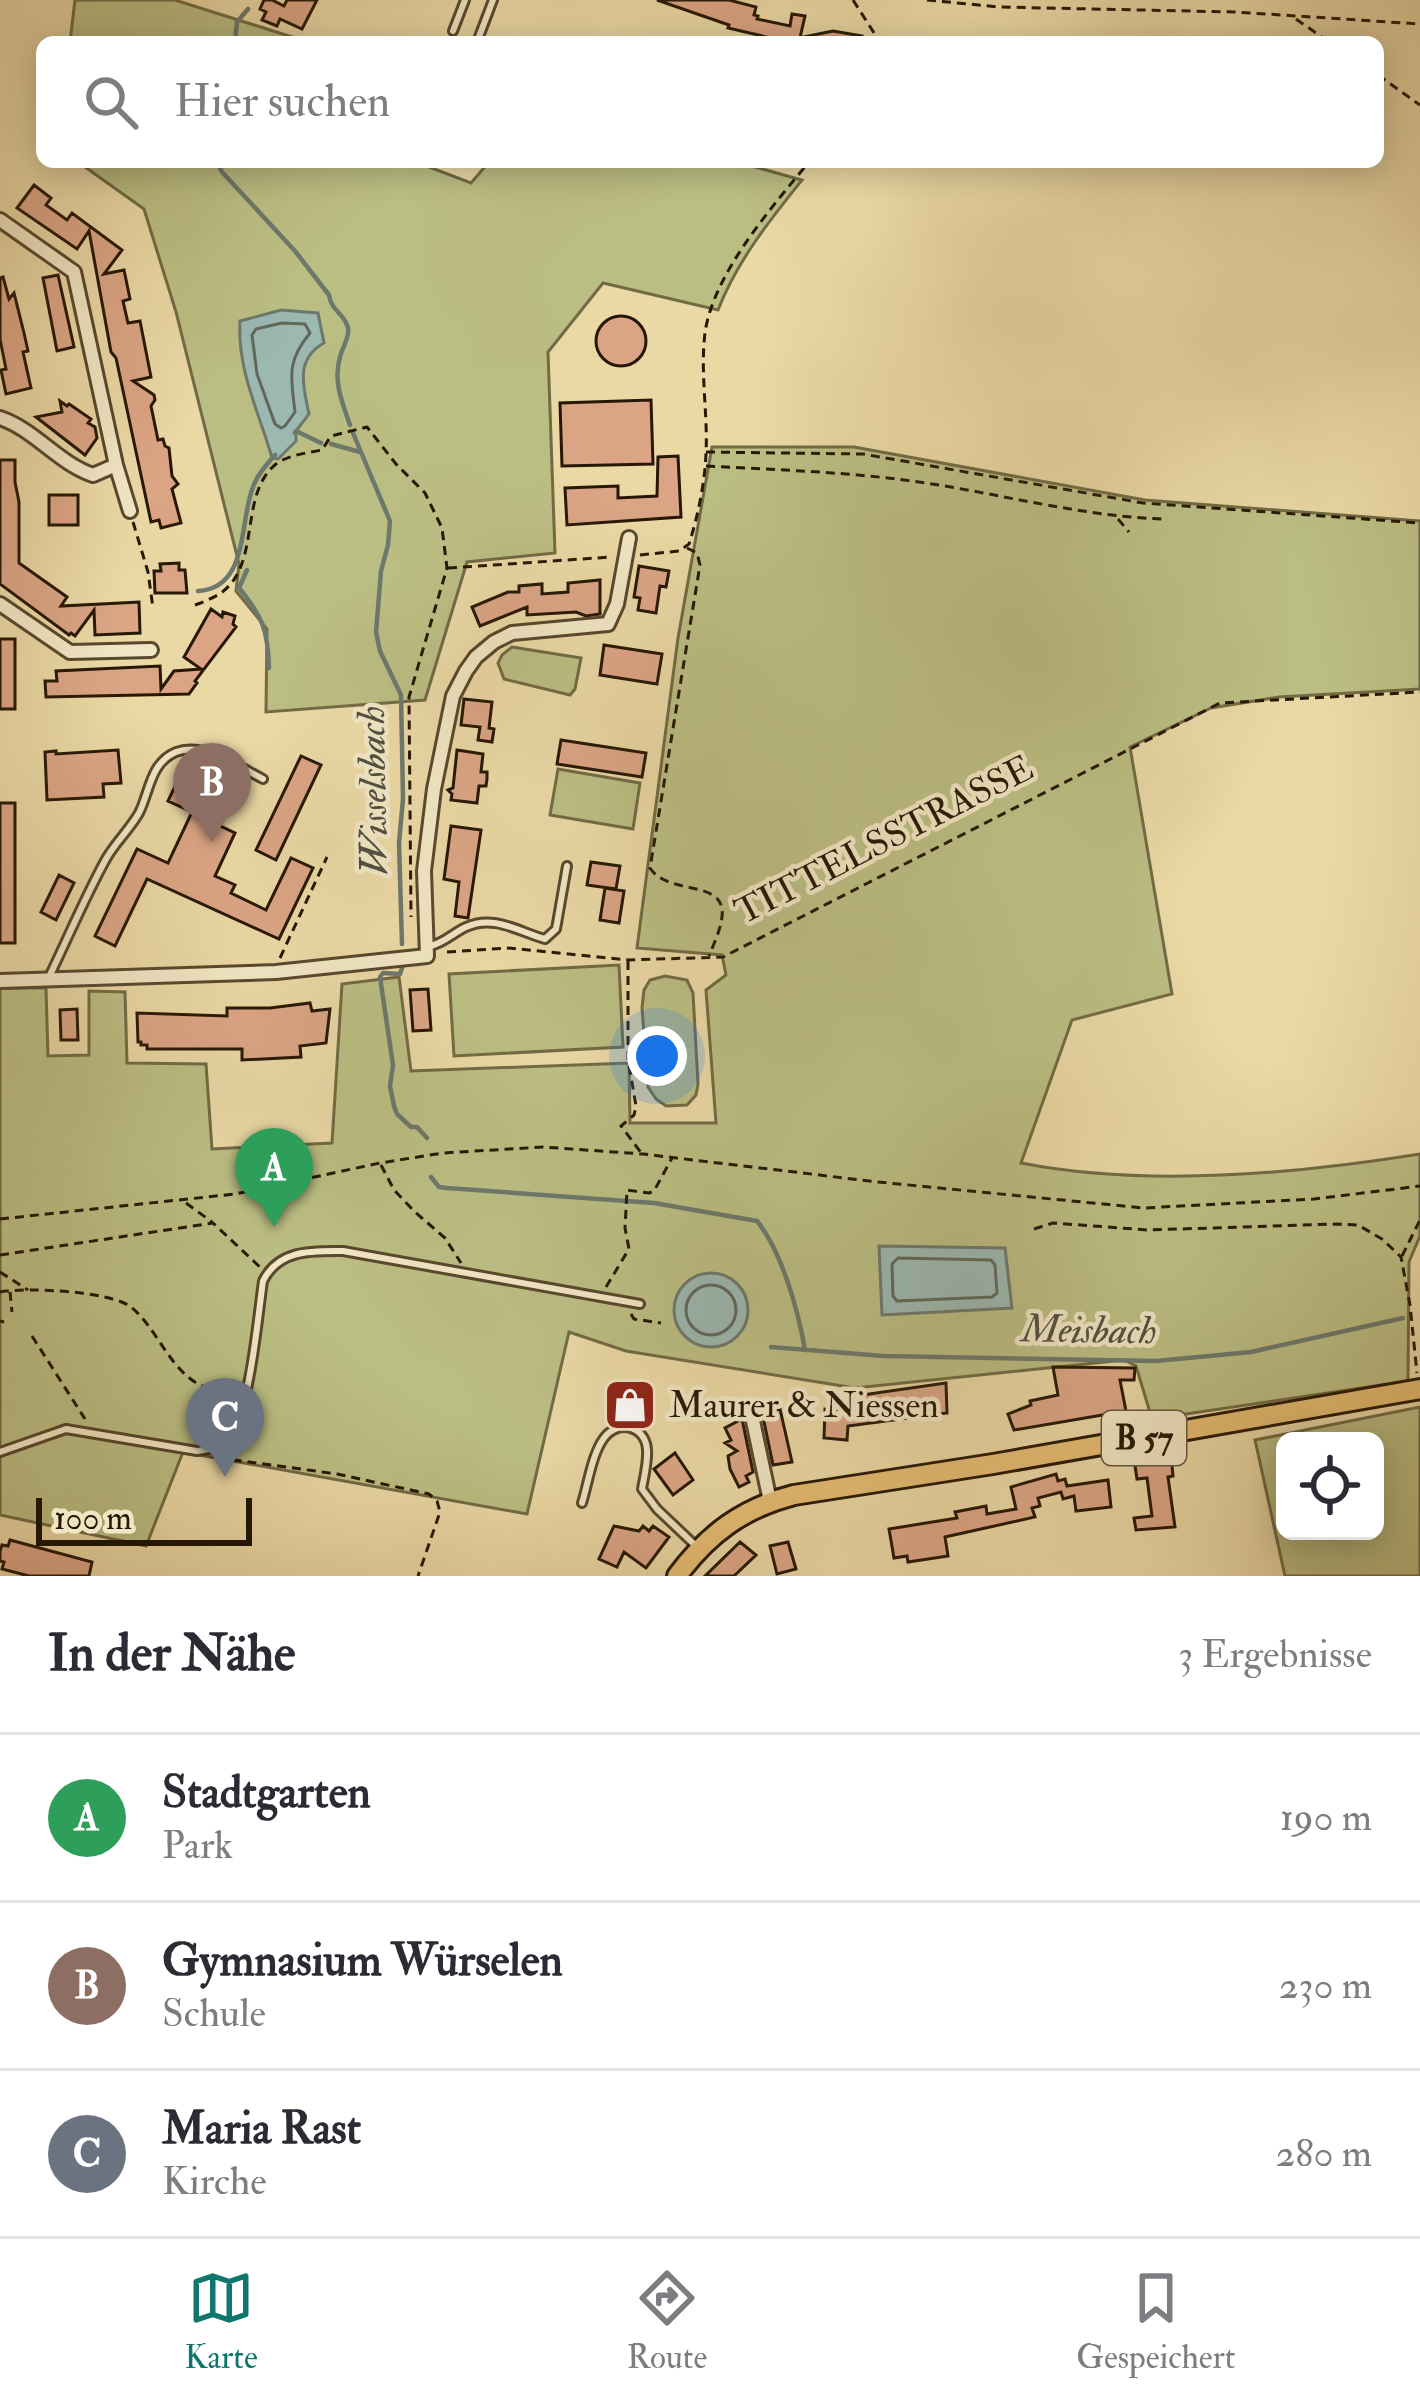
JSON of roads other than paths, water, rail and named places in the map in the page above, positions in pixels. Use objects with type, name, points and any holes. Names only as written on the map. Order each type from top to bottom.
[{"type":"main road","name":"B 57","points":[[677,1576],[740,1514],[770,1501],[1419,1389]]},
{"type":"street","points":[[0,220],[74,272],[130,511]]},
{"type":"street","points":[[0,418],[17,424],[78,470],[93,475],[116,465]]},
{"type":"street","points":[[0,981],[276,972],[427,952],[424,871],[453,696],[476,657],[512,633],[608,624],[617,604],[629,538]]},
{"type":"street","points":[[0,604],[70,652],[151,650]]},
{"type":"street","points":[[750,1407],[770,1501]]},
{"type":"lane","points":[[453,31],[465,0]]},
{"type":"lane","points":[[479,36],[493,0]]},
{"type":"lane","points":[[48,980],[108,855],[139,813],[162,761],[174,752],[204,751],[263,779]]},
{"type":"lane","points":[[427,952],[483,921],[545,939],[556,929],[567,866]]},
{"type":"lane","points":[[0,1452],[66,1429],[213,1450],[234,1432],[263,1281],[280,1259],[307,1251],[343,1251],[640,1304]]},
{"type":"lane","points":[[582,1504],[602,1441],[612,1430],[632,1427],[645,1439],[647,1450],[642,1489],[700,1549]]},
{"type":"water","points":[[281,310],[318,313],[324,343],[305,365],[309,414],[296,431],[296,441],[278,459],[272,458],[250,391],[240,321]]},
{"type":"water","points":[[879,1246],[1005,1248],[1012,1308],[882,1315]]},
{"type":"water","points":[[711,1273],[737,1284],[748,1310],[737,1336],[711,1347],[685,1336],[674,1310],[685,1284]]},
{"type":"waterway","name":"Wisselsbach","points":[[236,36],[237,22],[248,9]]},
{"type":"waterway","name":"Wisselsbach","points":[[220,168],[295,251],[347,324],[337,375],[350,425]]},
{"type":"waterway","points":[[295,433],[321,443]]},
{"type":"waterway","name":"Wisselsbach","points":[[353,433],[390,521],[376,632],[401,695],[402,944]]},
{"type":"waterway","points":[[331,444],[360,452]]},
{"type":"waterway","points":[[198,591],[214,587],[234,566],[253,487],[275,455]]},
{"type":"waterway","points":[[247,570],[239,588],[263,625],[269,668]]},
{"type":"waterway","name":"Wisselsbach","points":[[402,968],[400,974],[380,977],[393,1065],[390,1086],[397,1114],[427,1138]]},
{"type":"waterway","name":"Wisselsbach","points":[[431,1177],[439,1187],[654,1203],[757,1221],[788,1282],[805,1350]]},
{"type":"waterway","name":"Meisbach","points":[[771,1347],[883,1356],[1156,1361],[1251,1352],[1403,1318]]},
{"type":"place","name":"Gymnasium Würselen","points":[[212,842]]},
{"type":"place","name":"Stadtgarten","points":[[274,1227]]},
{"type":"place","name":"Maurer & Niessen","points":[[630,1405]]},
{"type":"place","name":"Maria Rast","points":[[225,1477]]}]
